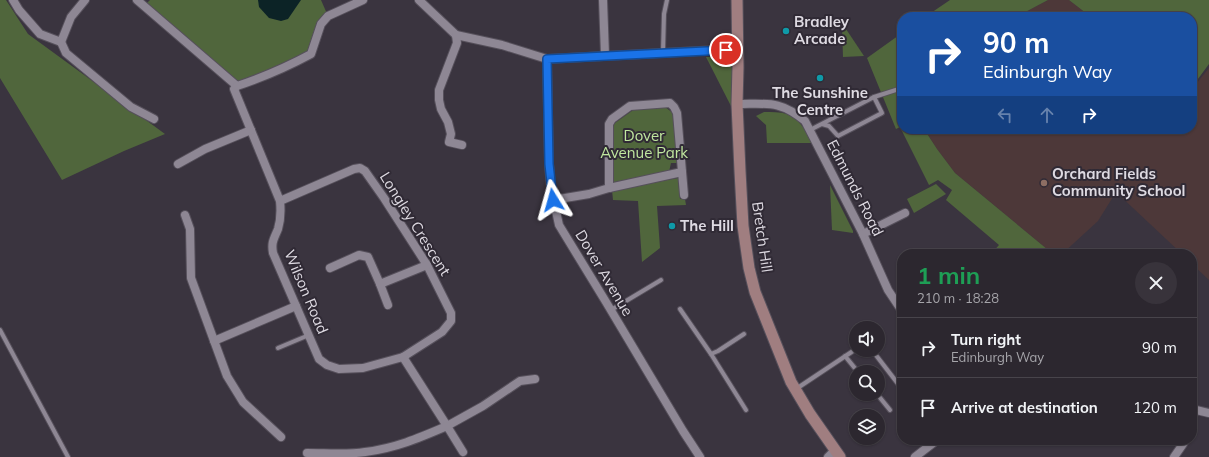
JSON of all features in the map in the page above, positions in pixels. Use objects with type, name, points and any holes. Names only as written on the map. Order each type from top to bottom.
[{"type":"street","points":[[13,0],[19,10],[40,34],[61,42],[66,53],[131,107],[154,119]]},
{"type":"street","points":[[61,42],[71,17],[85,0]]},
{"type":"street","points":[[137,0],[237,86],[263,78],[311,54],[321,24],[328,16],[363,0]]},
{"type":"street","points":[[419,0],[456,35],[502,45],[547,59],[737,49]]},
{"type":"street","points":[[603,0],[605,55]]},
{"type":"street","name":"Bretch Hill","points":[[736,0],[737,104],[741,197],[743,226],[749,268],[755,292],[786,370],[802,402],[834,455]]},
{"type":"street","points":[[456,35],[456,43],[439,90],[439,100],[451,134],[449,142],[462,145]]},
{"type":"street","name":"Dover Avenue","points":[[547,59],[549,164],[553,200],[559,225],[700,457]]},
{"type":"street","name":"Wilson Road","points":[[237,86],[234,89],[280,201],[282,212],[272,245],[274,253],[319,359],[327,365],[339,369],[363,368],[403,357]]},
{"type":"street","points":[[610,188],[609,124],[612,119],[630,106],[670,103],[677,113],[684,195]]},
{"type":"street","name":"Edmunds Road","points":[[737,104],[779,105],[794,112],[805,121],[863,234],[888,290],[897,304]]},
{"type":"street","points":[[178,164],[205,149],[251,130]]},
{"type":"street","name":"Longley Crescent","points":[[280,201],[354,169],[360,168],[365,171],[428,265],[451,313],[451,321],[442,332],[403,357]]},
{"type":"street","points":[[553,200],[589,194],[682,172]]},
{"type":"street","points":[[863,234],[905,213]]},
{"type":"street","points":[[186,215],[190,229],[191,278],[227,376],[243,402],[281,438]]},
{"type":"street","points":[[330,268],[359,255],[368,258],[388,305]]},
{"type":"street","points":[[380,284],[428,265]]},
{"type":"street","points":[[214,341],[296,306]]},
{"type":"street","points":[[403,357],[463,452]]},
{"type":"street","points":[[307,453],[364,452],[386,449],[410,442],[447,426],[482,406],[520,381],[535,379]]},
{"type":"street","points":[[1197,410],[1209,413]]},
{"type":"street","points":[[915,457],[931,445]]},
{"type":"street","points":[[1174,457],[1182,445]]},
{"type":"lane","points":[[663,53],[664,14],[667,0]]},
{"type":"lane","points":[[810,130],[874,97],[897,90]]},
{"type":"lane","points":[[822,124],[829,126],[838,136],[882,113],[874,97]]},
{"type":"lane","points":[[611,310],[661,280]]},
{"type":"lane","points":[[680,309],[711,354],[746,410]]},
{"type":"lane","points":[[0,330],[68,457]]},
{"type":"lane","points":[[711,354],[744,334]]},
{"type":"lane","points":[[278,348],[309,335]]},
{"type":"lane","points":[[796,389],[849,353]]},
{"type":"lane","points":[[845,356],[852,365]]},
{"type":"lane","points":[[878,357],[897,382]]},
{"type":"lane","points":[[883,401],[890,410]]},
{"type":"shaded area","points":[[258,0],[301,0],[288,19],[281,21],[269,18],[259,7]]},
{"type":"shaded area","points":[[1048,0],[1069,0],[1085,12],[1025,12]]},
{"type":"shaded area","name":"Orchard Fields Community School","points":[[1209,68],[1209,280],[1197,269],[1197,249],[1177,249],[1116,192],[1098,221],[1067,249],[1047,249],[955,173],[927,134],[1197,134],[1197,83]]},
{"type":"green space","points":[[0,0],[6,0],[28,34],[165,134],[62,180],[0,78]]},
{"type":"green space","points":[[150,0],[321,0],[328,16],[311,54],[237,86],[144,6]]},
{"type":"green space","points":[[950,0],[1048,0],[1025,12],[932,12]]},
{"type":"green space","points":[[1069,0],[1209,0],[1209,64],[1197,80],[1197,12],[1085,12]]},
{"type":"green space","points":[[842,26],[844,26],[864,56],[843,57]]},
{"type":"green space","points":[[897,37],[896,129],[867,58]]},
{"type":"green space","points":[[706,57],[724,57],[729,60],[732,66],[733,110]]},
{"type":"green space","name":"Dover Avenue Park","points":[[665,107],[673,113],[678,163],[671,163],[669,172],[613,184],[612,128],[615,123],[636,108]]},
{"type":"green space","points":[[764,112],[776,112],[791,116],[802,126],[812,143],[767,143],[766,125],[756,116]]},
{"type":"green space","points":[[904,134],[927,134],[955,173],[1047,249],[995,249],[999,245],[946,200],[952,190],[938,180],[929,185]]},
{"type":"green space","points":[[678,178],[680,199],[685,199],[686,205],[657,206],[660,248],[642,262],[638,201],[613,200],[612,190]]},
{"type":"green space","points":[[936,184],[946,194],[914,213],[907,199]]},
{"type":"green space","points":[[830,185],[853,231],[853,233],[832,230]]},
{"type":"place","name":"Bradley Arcade","points":[[786,31]]},
{"type":"place","name":"The Sunshine Centre","points":[[820,78]]},
{"type":"place","name":"Orchard Fields Community School","points":[[1044,183]]},
{"type":"place","name":"The Hill","points":[[672,226]]},
{"type":"route","points":[[553,200],[550,188],[547,59],[726,50]]}]
